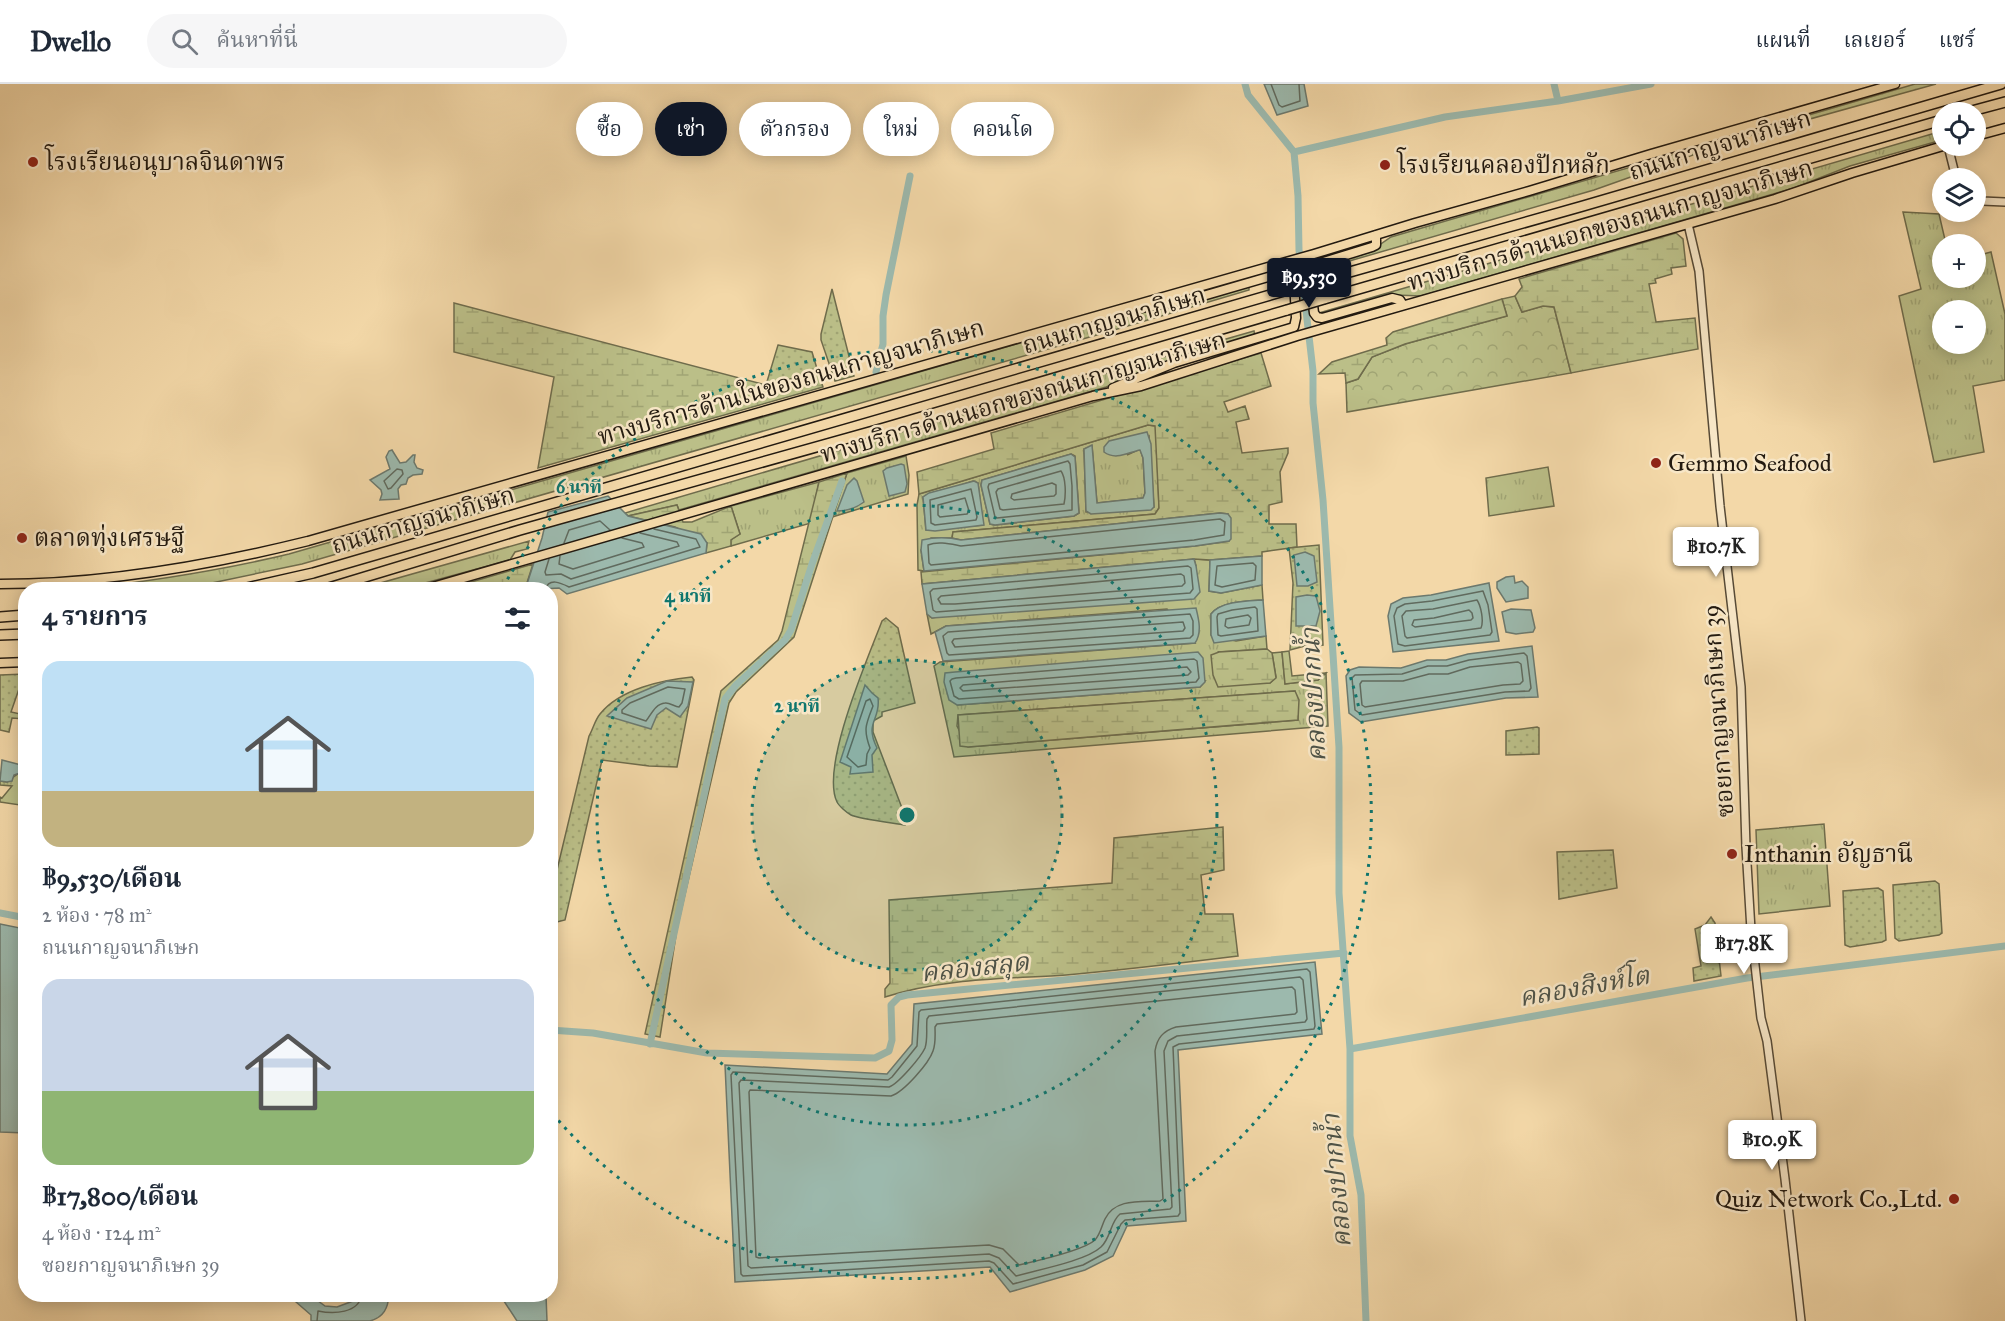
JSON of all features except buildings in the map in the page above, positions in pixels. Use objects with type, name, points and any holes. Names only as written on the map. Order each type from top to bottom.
[{"type":"highway","name":"ถนนกาญจนาภิเษก","points":[[273,582],[313,573],[2001,84]]},
{"type":"highway","points":[[1986,107],[2005,102]]},
{"type":"highway","name":"ถนนกาญจนาภิเษก","points":[[348,582],[520,530],[884,428],[1932,123]]},
{"type":"highway","points":[[0,617],[18,616]]},
{"type":"highway","points":[[0,634],[18,634]]},
{"type":"main road","name":"ทางบริการด้านในของถนนกาญจนาภิเษก","points":[[38,582],[96,579],[155,572],[204,565],[270,551],[1314,254],[1895,84]]},
{"type":"main road","points":[[1986,133],[2005,128]]},
{"type":"main road","name":"ทางบริการด้านนอกของถนนกาญจนาภิเษก","points":[[449,582],[1093,396],[1141,386],[1297,336],[1775,199],[1852,172],[1932,150]]},
{"type":"main road","points":[[1376,235],[1376,244],[1372,247],[1317,264],[1311,268],[1309,272],[1314,314],[1322,318],[1392,298],[1400,300],[1403,305]]},
{"type":"main road","points":[[1093,396],[1174,363],[1294,327],[1296,318],[1292,274],[1285,272],[1196,298],[1108,312]]},
{"type":"main road","points":[[1174,363],[1170,369],[1179,374]]},
{"type":"main road","name":"ทางบริการด้านในของถนนกาญจนาภิเษก","points":[[0,584],[18,583]]},
{"type":"main road","points":[[0,663],[18,662]]},
{"type":"street","points":[[1986,201],[2005,202]]},
{"type":"street","name":"ซอยกาญจนาภิเษก 39","points":[[1688,224],[1699,271],[1720,506],[1741,687],[1751,930],[1761,1018],[1767,1041],[1780,1137],[1801,1321]]},
{"type":"green space","points":[[1915,84],[1936,84],[1738,139],[1594,190],[1315,271],[1315,268],[1372,250],[1391,237]]},
{"type":"green space","points":[[1932,134],[1932,143],[1850,166],[1794,188],[1421,296],[1396,295],[1324,315],[1319,313]]},
{"type":"green space","points":[[1903,212],[1932,214],[1932,222],[1941,222],[1944,234],[1932,234],[1932,288],[1986,288],[1986,253],[1991,252],[2005,314],[2005,380],[1973,386],[1984,452],[1934,462],[1899,296],[1921,289]]},
{"type":"green space","points":[[1676,233],[1683,239],[1686,266],[1671,268],[1672,274],[1655,279],[1656,283],[1649,284],[1656,322],[1695,318],[1698,349],[1571,373],[1554,307],[1543,306],[1522,312],[1515,296],[1522,287],[1519,279]]},
{"type":"green space","points":[[1249,285],[1249,290],[1114,330],[302,564],[216,582],[134,582],[236,566],[289,554],[1103,319],[1179,304]]},
{"type":"green space","points":[[832,289],[854,376],[835,381],[821,340]]},
{"type":"green space","points":[[1515,296],[1522,312],[1543,306],[1554,307],[1571,373],[1347,412],[1346,383],[1358,379],[1372,357],[1405,344],[1507,316],[1502,299]]},
{"type":"green space","points":[[1502,299],[1507,316],[1405,344],[1372,357],[1358,379],[1346,383],[1345,373],[1319,374],[1332,362],[1387,345],[1386,338],[1393,332]]},
{"type":"green space","points":[[454,303],[766,385],[818,372],[823,387],[538,468],[554,377],[454,352]]},
{"type":"green space","points":[[1254,331],[1255,336],[1172,361],[1106,387],[679,510],[677,505],[628,516],[625,513],[912,429]]},
{"type":"green space","points":[[778,345],[812,352],[818,372],[766,385]]},
{"type":"green space","points":[[1261,353],[1271,386],[1224,402],[1228,412],[1245,406],[1249,419],[1236,422],[1242,453],[1288,448],[1280,472],[1282,502],[1269,505],[1269,524],[1296,524],[1297,547],[1262,552],[1262,556],[1194,559],[922,584],[921,572],[1229,541],[1228,514],[1220,513],[961,540],[952,538],[953,532],[1155,514],[1159,508],[1155,426],[1148,425],[919,494],[917,472],[994,449],[991,433]]},
{"type":"green space","points":[[1148,425],[1156,426],[1159,508],[1155,514],[953,532],[952,538],[931,538],[921,550],[924,571],[918,570],[917,505],[919,494]],"holes":[[[1149,436],[1154,507],[1086,512],[1084,449],[1092,446],[1097,503],[1143,498],[1145,493],[1143,458],[1140,449],[1127,455]],[[1071,454],[1075,456],[1079,513],[1074,516],[990,524],[981,485],[982,480]],[[973,481],[978,483],[983,525],[926,530],[923,497]]]},
{"type":"green space","points":[[906,456],[909,475],[908,494],[832,517],[847,473]]},
{"type":"green space","points":[[1548,467],[1554,506],[1489,516],[1486,478]]},
{"type":"green space","points":[[847,473],[794,637],[736,692],[729,703],[677,929],[660,1037],[645,1034],[721,691],[778,640],[819,482]]},
{"type":"green space","points":[[819,482],[811,523],[731,546],[730,540],[740,534],[731,506]]},
{"type":"green space","points":[[677,505],[683,522],[692,522],[731,506],[740,534],[731,540],[731,546],[706,553],[707,543],[675,527],[628,516]]},
{"type":"green space","points":[[529,541],[527,549],[515,552],[510,560],[429,582],[384,582]]},
{"type":"green space","points":[[1319,545],[1323,645],[1317,646],[1316,643],[1290,650],[1293,583],[1289,548]]},
{"type":"green space","points":[[1194,559],[1210,560],[1209,591],[1221,593],[1262,585],[1263,600],[1228,604],[1211,614],[1211,635],[1236,641],[1266,636],[1267,649],[1219,652],[1257,683],[1270,683],[1276,677],[1272,653],[1282,652],[1285,684],[1318,680],[1326,673],[1328,726],[954,757],[934,666],[940,662],[1195,643],[1167,609],[946,626],[931,634],[927,614],[932,618],[1196,566]],"holes":[[[1205,681],[1200,687],[957,705]],[[1295,691],[1298,720],[968,747],[957,726],[958,715]]]},
{"type":"green space","points":[[533,564],[527,582],[471,582]]},
{"type":"green space","points":[[886,618],[898,628],[915,703],[882,712],[882,716],[873,721],[873,732],[905,816],[905,825],[851,815],[837,802],[833,786],[840,739],[848,712],[882,621]]},
{"type":"green space","points":[[1267,649],[1272,653],[1276,678],[1270,683],[1218,687],[1213,675],[1211,655],[1219,652]]},
{"type":"green space","points":[[1289,651],[1292,676],[1326,673],[1318,680],[1285,684],[1282,652]]},
{"type":"green space","points":[[18,674],[18,692],[11,712],[18,714],[18,718],[12,718],[9,732],[0,730],[0,675]]},
{"type":"green space","points":[[692,677],[694,680],[677,767],[602,760],[565,920],[558,922],[558,866],[589,736],[600,714],[608,705],[642,687]]},
{"type":"green space","points":[[1295,691],[1299,700],[1298,720],[960,746],[958,715]]},
{"type":"green space","points":[[1539,728],[1539,754],[1506,755],[1506,731]]},
{"type":"green space","points":[[18,773],[18,805],[0,802],[0,797],[2,798],[12,786],[0,785],[0,781],[7,782]]},
{"type":"green space","points":[[1824,824],[1830,906],[1759,914],[1756,830]]},
{"type":"green space","points":[[1223,827],[1224,870],[1201,875],[1205,914],[1233,914],[1238,956],[1066,975],[952,983],[885,997],[885,989],[890,983],[889,900],[1112,883],[1114,838]]},
{"type":"green space","points":[[1613,850],[1617,888],[1559,899],[1557,852]]},
{"type":"green space","points":[[1935,881],[1939,884],[1942,933],[1899,941],[1895,938],[1893,885]]},
{"type":"green space","points":[[1878,888],[1883,891],[1886,940],[1850,947],[1845,945],[1843,891]]},
{"type":"green space","points":[[1711,917],[1715,923],[1721,976],[1694,981],[1693,968],[1701,966],[1695,929],[1705,925]]},
{"type":"water","points":[[1264,84],[1304,84],[1308,106],[1277,115]]},
{"type":"water","points":[[1147,432],[1151,444],[1154,507],[1151,510],[1091,514],[1086,511],[1084,449],[1092,445],[1097,503],[1143,498],[1145,493],[1143,458],[1140,450],[1113,456],[1104,452],[1104,447],[1109,441]]},
{"type":"water","points":[[392,450],[400,463],[406,462],[415,455],[414,462],[417,468],[423,470],[422,474],[413,475],[408,478],[406,484],[401,485],[398,489],[399,499],[380,500],[381,490],[370,480],[390,469],[386,457]]},
{"type":"water","points":[[1071,454],[1075,457],[1079,513],[1074,516],[990,524],[981,485],[982,480]]},
{"type":"water","points":[[904,465],[907,484],[905,492],[889,496],[883,471]]},
{"type":"water","points":[[854,478],[864,502],[851,509],[837,511],[847,485]]},
{"type":"water","points":[[974,481],[978,483],[984,525],[926,530],[923,497],[929,493]]},
{"type":"water","points":[[608,496],[628,516],[701,534],[707,543],[706,553],[567,594],[558,588],[558,582],[528,582],[548,512]]},
{"type":"water","points":[[1228,514],[1231,518],[1231,539],[1229,541],[924,571],[921,550],[922,540],[927,539],[961,540]]},
{"type":"water","points":[[1305,552],[1314,556],[1317,582],[1308,586],[1297,586],[1294,555]]},
{"type":"water","points":[[1262,556],[1262,585],[1221,593],[1209,591],[1210,560]]},
{"type":"water","points":[[1194,559],[1200,592],[1194,599],[932,618],[927,614],[922,584]]},
{"type":"water","points":[[1514,576],[1515,583],[1522,581],[1528,587],[1528,598],[1506,602],[1497,588],[1497,582]]},
{"type":"water","points":[[1489,583],[1499,641],[1393,652],[1388,616],[1391,604],[1403,598],[1431,595]]},
{"type":"water","points":[[1316,596],[1320,611],[1316,626],[1296,626],[1296,597]]},
{"type":"water","points":[[1263,600],[1266,636],[1214,643],[1211,635],[1211,614],[1215,610],[1235,602]]},
{"type":"water","points":[[1196,608],[1199,631],[1195,643],[943,661],[935,632],[946,626]]},
{"type":"water","points":[[1511,609],[1531,610],[1535,628],[1533,632],[1516,634],[1506,632],[1502,612]]},
{"type":"water","points":[[1532,646],[1538,697],[1506,698],[1361,722],[1349,713],[1346,676],[1350,670],[1359,667],[1401,668],[1427,660],[1446,660],[1468,654]]},
{"type":"water","points":[[1198,652],[1203,658],[1205,682],[1200,687],[957,705],[949,700],[944,682],[945,673]]},
{"type":"water","points":[[667,681],[693,682],[688,706],[680,717],[666,708],[657,715],[651,729],[607,716],[627,698]]},
{"type":"water","points":[[865,685],[878,698],[872,727],[873,739],[877,748],[872,755],[873,772],[850,774],[851,767],[840,762]]},
{"type":"water","points":[[2,760],[18,764],[18,773],[14,775],[12,781],[0,781]]},
{"type":"water","points":[[0,924],[18,928],[18,1133],[0,1132]]},
{"type":"water","points":[[1315,962],[1322,1034],[1178,1050],[1186,1221],[1127,1226],[1113,1256],[1085,1270],[1010,1292],[990,1267],[735,1282],[725,1065],[887,1074],[912,1044],[914,1004]]},
{"type":"water","points":[[296,1302],[320,1302],[325,1306],[337,1307],[350,1302],[388,1302],[379,1317],[370,1321],[311,1321],[311,1315]]},
{"type":"water","points":[[505,1302],[546,1302],[547,1321],[517,1321]]},
{"type":"waterway","name":"คลองปากน้ำ","points":[[1245,84],[1248,95],[1294,152],[1299,250],[1313,371],[1313,403],[1323,500],[1339,747],[1339,893],[1350,1049],[1350,1136],[1361,1195],[1366,1321]]},
{"type":"waterway","points":[[1554,84],[1558,101]]},
{"type":"waterway","points":[[1294,152],[1445,117],[1558,101],[1651,84]]},
{"type":"waterway","points":[[876,372],[883,344],[886,295],[910,176]]},
{"type":"waterway","points":[[650,1044],[725,699],[736,685],[785,640],[791,630],[842,481]]},
{"type":"waterway","name":"คลองสลุด","points":[[0,913],[18,916]]},
{"type":"waterway","name":"คลองสิงห์โต","points":[[1350,1049],[1747,978],[2005,946]]},
{"type":"waterway","name":"คลองสลุด","points":[[558,1031],[593,1033],[707,1053],[875,1058],[889,1051],[892,1040],[891,1005],[899,997],[907,995],[1344,953]]},
{"type":"place","name":"โรงเรียนอนุบาลจินดาพร","points":[[33,162]]},
{"type":"place","name":"โรงเรียนคลองปักหลัก","points":[[1385,165]]},
{"type":"place","name":"Gemmo Seafood","points":[[1656,463]]},
{"type":"place","name":"ตลาดทุ่งเศรษฐี","points":[[22,538]]},
{"type":"place","name":"Inthanin อัญธานี","points":[[1732,854]]},
{"type":"place","name":"Quiz Network Co.,Ltd.","points":[[1954,1199]]}]
